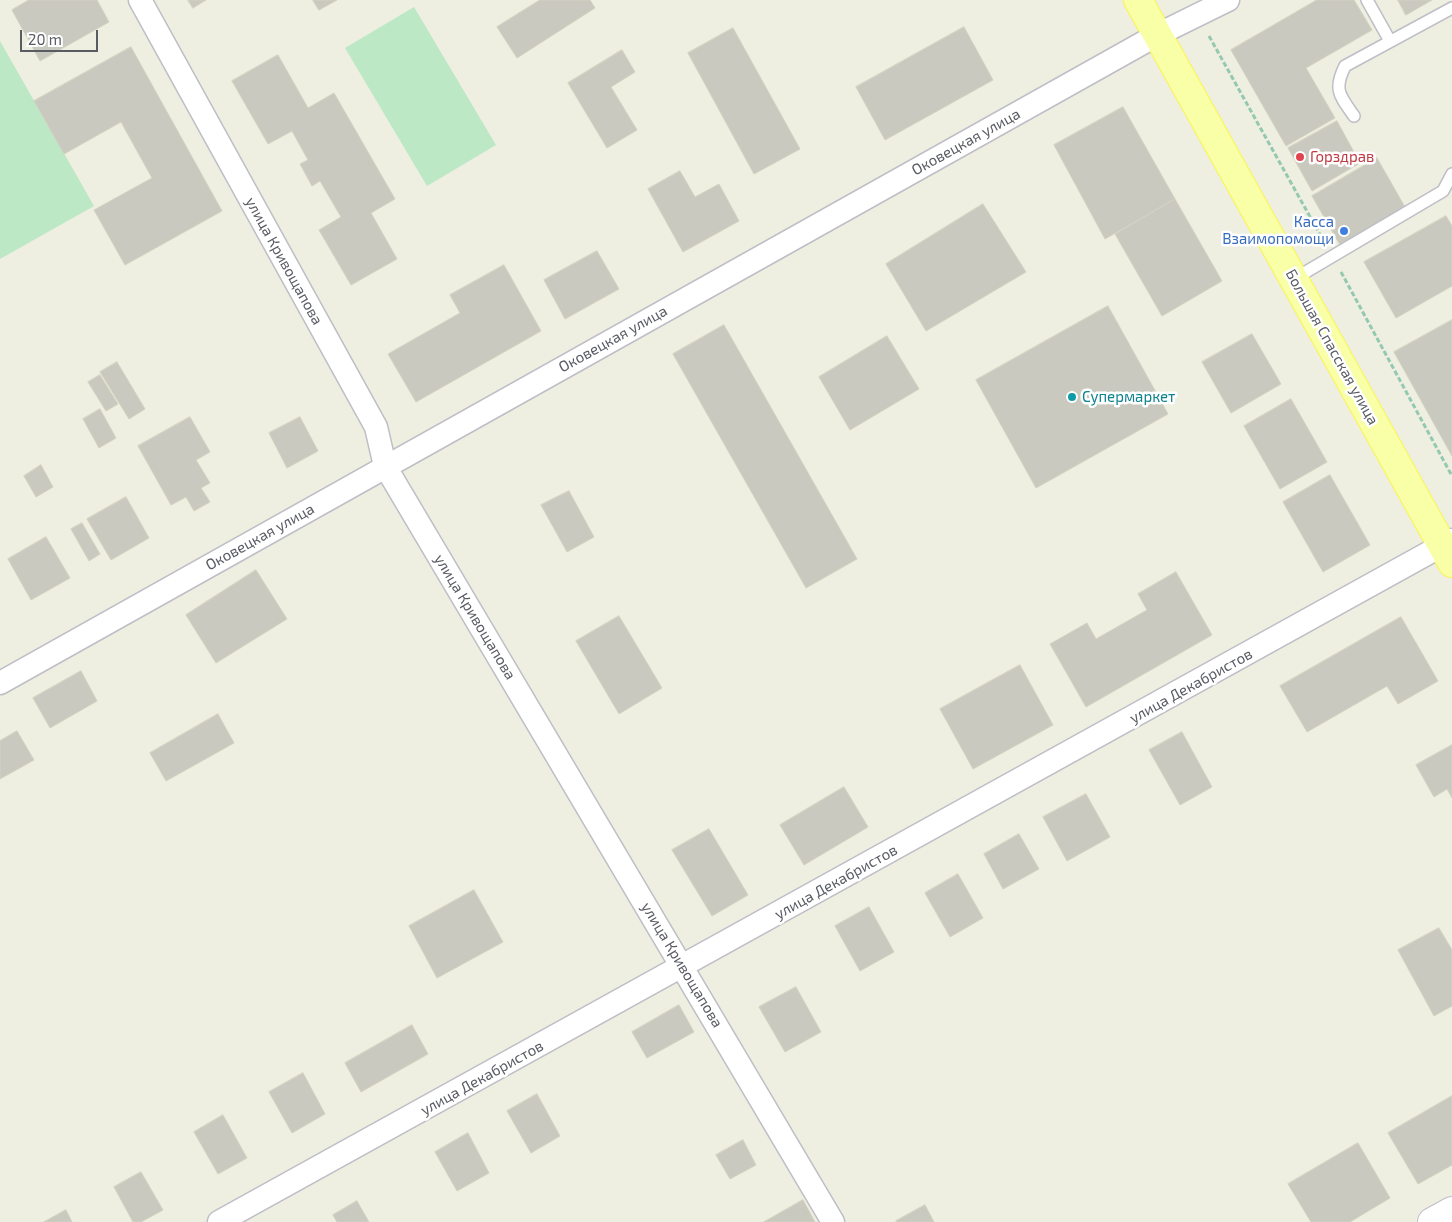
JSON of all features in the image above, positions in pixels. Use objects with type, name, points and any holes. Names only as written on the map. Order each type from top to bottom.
[{"type":"main road","name":"Большая Спасская улица","points":[[1138,0],[1294,280],[1449,549]]},
{"type":"main road","points":[[1432,1222],[1452,1211]]},
{"type":"street","name":"улица Кривощапова","points":[[140,0],[376,427],[385,466],[833,1222]]},
{"type":"street","name":"Оковецкая улица","points":[[0,683],[1158,35],[1228,0]]},
{"type":"street","name":"улица Декабристов","points":[[219,1222],[1449,549]]},
{"type":"lane","points":[[1368,0],[1390,41]]},
{"type":"lane","points":[[1354,116],[1339,94],[1338,80],[1345,66],[1452,8]]},
{"type":"lane","points":[[1294,280],[1443,191],[1452,174]]},
{"type":"path","points":[[1198,16],[1452,476]]},
{"type":"green space","points":[[414,7],[496,145],[427,186],[345,48]]},
{"type":"green space","points":[[0,41],[94,206],[0,259]]},
{"type":"building","points":[[29,0],[97,0],[109,22],[40,61],[12,10]]},
{"type":"building","points":[[188,0],[206,0],[193,8]]},
{"type":"building","points":[[313,0],[337,0],[319,10]]},
{"type":"building","points":[[540,0],[590,0],[595,8],[517,58],[497,27]]},
{"type":"building","points":[[1317,0],[1354,0],[1372,30],[1306,68],[1335,118],[1286,146],[1231,50]]},
{"type":"building","points":[[1398,0],[1432,0],[1406,15]]},
{"type":"building","points":[[964,27],[993,80],[885,140],[856,87]]},
{"type":"building","points":[[733,28],[800,149],[754,174],[688,53]]},
{"type":"building","points":[[131,47],[222,211],[125,265],[94,210],[152,178],[121,122],[64,154],[34,101]]},
{"type":"building","points":[[622,50],[635,72],[611,87],[637,130],[607,148],[568,83]]},
{"type":"building","points":[[278,55],[308,108],[334,93],[395,199],[371,213],[397,259],[351,285],[319,230],[341,217],[320,181],[312,186],[300,164],[308,160],[292,131],[268,144],[232,81]]},
{"type":"building","points":[[1123,107],[1175,199],[1105,239],[1054,145]]},
{"type":"building","points":[[1337,121],[1360,163],[1312,191],[1288,148]]},
{"type":"building","points":[[1377,158],[1405,207],[1340,245],[1312,196]]},
{"type":"building","points":[[680,171],[695,197],[719,184],[739,221],[683,252],[648,189]]},
{"type":"building","points":[[1175,199],[1222,281],[1162,316],[1115,234]]},
{"type":"building","points":[[983,204],[1026,272],[926,331],[886,264]]},
{"type":"building","points":[[1446,216],[1452,226],[1452,286],[1396,318],[1364,262]]},
{"type":"building","points":[[597,251],[619,289],[565,319],[544,280]]},
{"type":"building","points":[[504,265],[541,331],[416,402],[388,354],[460,313],[450,295]]},
{"type":"building","name":"Супермаркет","points":[[1108,306],[1168,414],[1036,488],[976,380]]},
{"type":"building","points":[[1452,320],[1452,456],[1394,352]]},
{"type":"building","points":[[724,325],[857,559],[806,588],[673,354]]},
{"type":"building","points":[[1252,334],[1281,384],[1231,413],[1202,362]]},
{"type":"building","points":[[887,336],[919,389],[850,430],[819,377]]},
{"type":"building","points":[[117,362],[145,409],[129,419],[100,372]]},
{"type":"building","points":[[100,375],[118,404],[106,411],[88,382]]},
{"type":"building","points":[[1291,399],[1327,462],[1280,489],[1244,426]]},
{"type":"building","points":[[100,409],[116,438],[99,448],[83,419]]},
{"type":"building","points":[[190,417],[210,452],[196,460],[210,483],[201,488],[210,502],[194,511],[186,497],[171,505],[138,446]]},
{"type":"building","points":[[300,417],[318,451],[287,468],[269,433]]},
{"type":"building","points":[[41,465],[53,487],[36,497],[24,476]]},
{"type":"building","points":[[1330,475],[1370,545],[1323,572],[1283,502]]},
{"type":"building","points":[[569,491],[594,537],[567,552],[541,505]]},
{"type":"building","points":[[126,497],[149,538],[111,560],[87,519]]},
{"type":"building","points":[[82,523],[100,554],[89,561],[71,529]]},
{"type":"building","points":[[46,537],[70,578],[31,600],[8,559]]},
{"type":"building","points":[[256,570],[287,619],[216,663],[186,615]]},
{"type":"building","points":[[1176,572],[1212,635],[1086,707],[1050,644],[1087,623],[1096,639],[1147,610],[1138,594]]},
{"type":"building","points":[[619,616],[662,688],[619,714],[576,641]]},
{"type":"building","points":[[1401,617],[1438,681],[1398,704],[1387,686],[1307,732],[1280,686]]},
{"type":"building","points":[[1020,665],[1053,725],[973,769],[940,709]]},
{"type":"building","points":[[81,671],[97,701],[50,728],[33,698]]},
{"type":"building","points":[[218,714],[234,743],[166,781],[150,753]]},
{"type":"building","points":[[17,731],[34,760],[0,779],[0,741]]},
{"type":"building","points":[[1182,732],[1212,787],[1180,805],[1149,750]]},
{"type":"building","points":[[1452,745],[1452,798],[1447,789],[1434,797],[1416,765]]},
{"type":"building","points":[[844,787],[868,827],[804,865],[780,825]]},
{"type":"building","points":[[1086,794],[1110,837],[1067,861],[1043,817]]},
{"type":"building","points":[[709,829],[748,895],[712,916],[672,850]]},
{"type":"building","points":[[1019,834],[1039,869],[1003,889],[984,854]]},
{"type":"building","points":[[958,874],[983,918],[950,937],[925,893]]},
{"type":"building","points":[[474,890],[503,942],[437,978],[409,926]]},
{"type":"building","points":[[869,907],[894,952],[860,971],[835,926]]},
{"type":"building","points":[[1439,928],[1452,950],[1452,1006],[1434,1016],[1398,950]]},
{"type":"building","points":[[796,987],[821,1032],[785,1052],[759,1007]]},
{"type":"building","points":[[679,1005],[694,1032],[647,1058],[632,1032]]},
{"type":"building","points":[[412,1025],[428,1054],[361,1092],[345,1063]]},
{"type":"building","points":[[303,1073],[325,1114],[292,1133],[269,1092]]},
{"type":"building","points":[[537,1094],[560,1136],[531,1153],[507,1111]]},
{"type":"building","points":[[1452,1096],[1452,1165],[1418,1184],[1388,1133]]},
{"type":"building","points":[[223,1115],[247,1158],[218,1174],[194,1132]]},
{"type":"building","points":[[468,1133],[489,1173],[457,1191],[435,1152]]},
{"type":"building","points":[[743,1140],[756,1165],[730,1179],[716,1155]]},
{"type":"building","points":[[1358,1143],[1390,1198],[1350,1222],[1311,1222],[1288,1184]]},
{"type":"building","points":[[141,1172],[163,1210],[141,1222],[133,1222],[114,1187]]},
{"type":"building","points":[[803,1200],[815,1222],[764,1222]]},
{"type":"building","points":[[357,1201],[369,1222],[337,1222],[333,1215]]},
{"type":"building","points":[[925,1205],[934,1222],[896,1222],[896,1221]]},
{"type":"building","points":[[66,1210],[72,1222],[44,1222]]},
{"type":"place","name":"Горздрав","points":[[1300,157]]},
{"type":"place","name":"Касса Взаимопомощи","points":[[1344,231]]},
{"type":"place","name":"Супермаркет","points":[[1072,397]]}]
